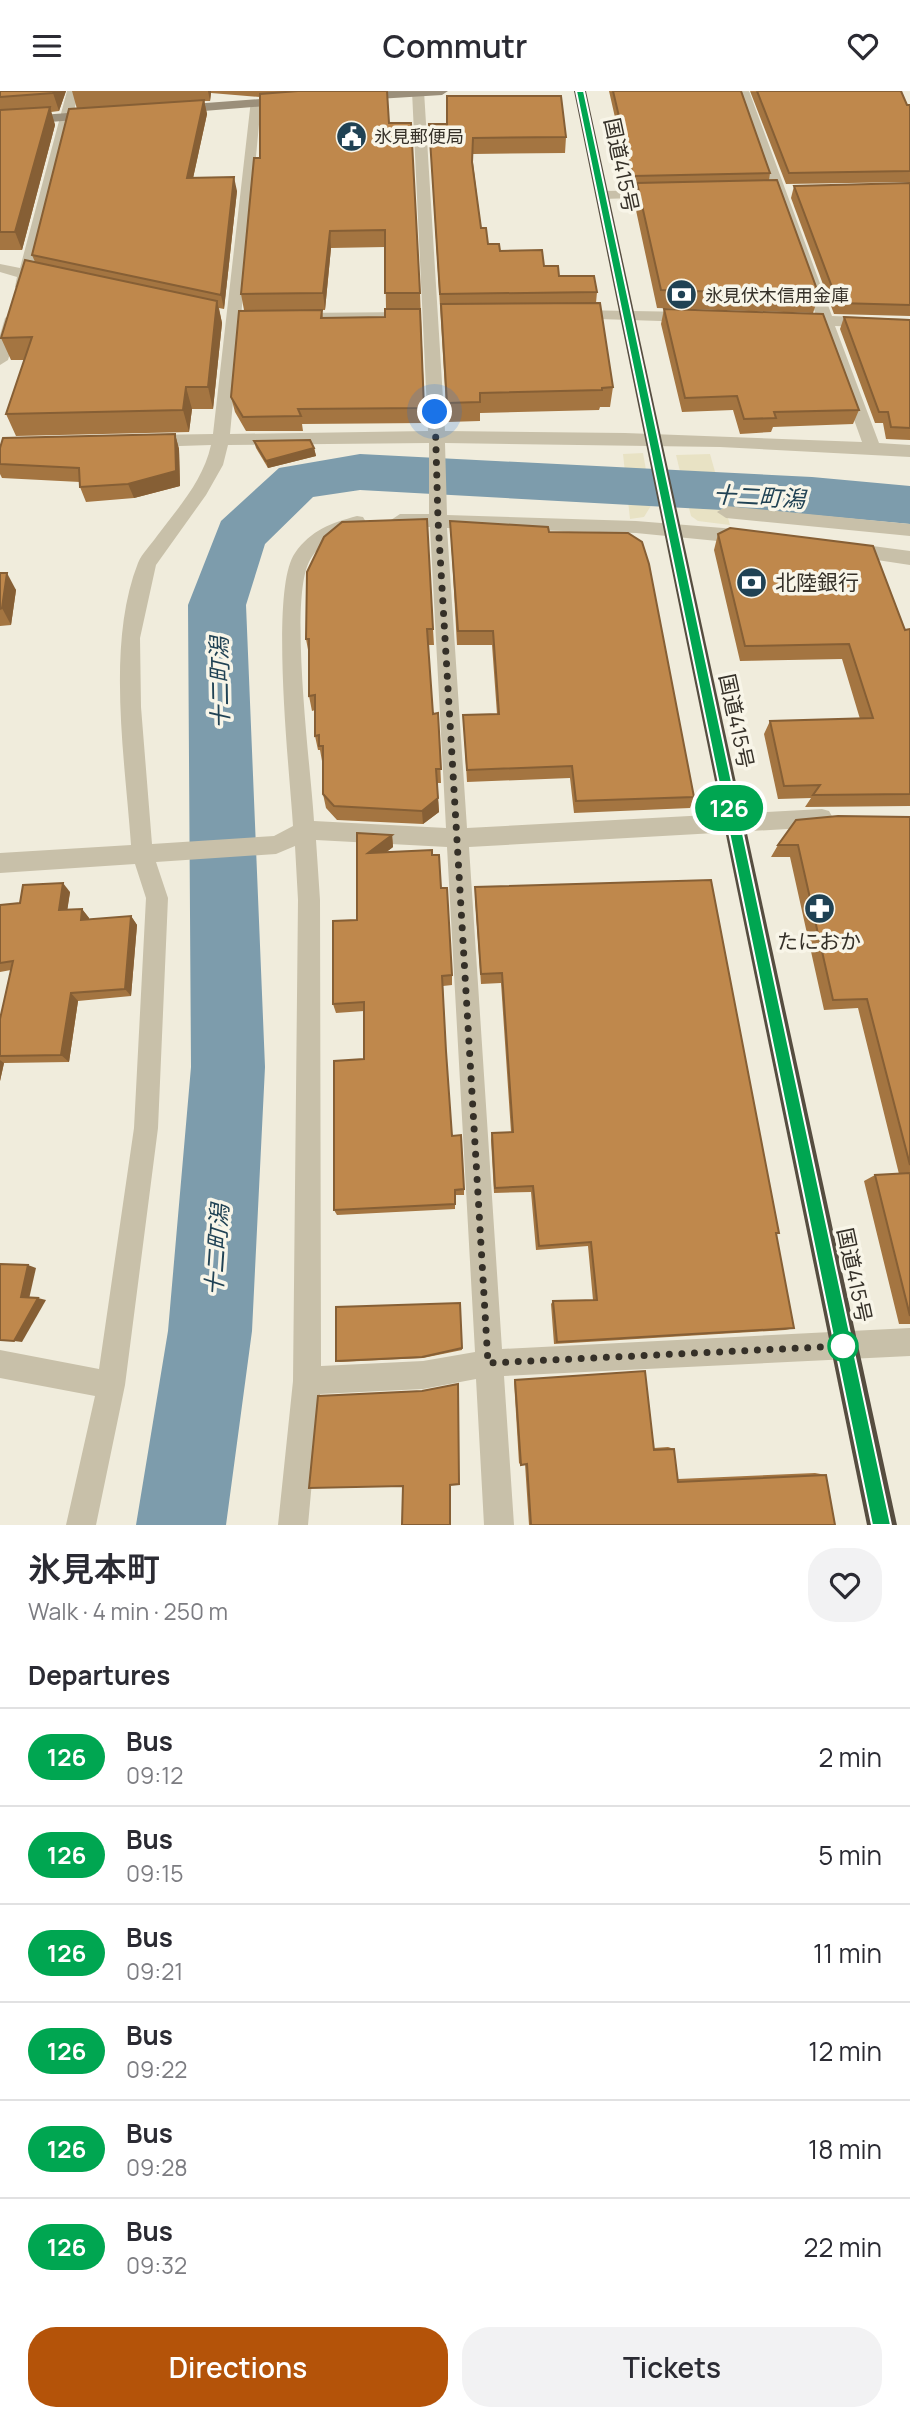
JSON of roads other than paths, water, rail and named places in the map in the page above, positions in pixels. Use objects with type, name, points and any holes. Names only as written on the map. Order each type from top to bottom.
[{"type":"highway","name":"国道415号","points":[[580,91],[654,439],[668,520],[882,1525]]},
{"type":"main road","points":[[348,97],[442,91]]},
{"type":"main road","points":[[160,110],[295,101]]},
{"type":"main road","points":[[0,122],[106,114]]},
{"type":"street","points":[[0,360],[26,275],[73,91]]},
{"type":"street","points":[[743,91],[872,448]]},
{"type":"street","points":[[418,92],[435,317],[438,520],[499,1525]]},
{"type":"street","points":[[80,1525],[111,1385],[146,1128],[157,898],[142,853],[131,707],[130,638],[147,563],[200,491],[215,465],[221,440],[255,103]]},
{"type":"street","points":[[602,195],[685,193]]},
{"type":"street","points":[[0,268],[65,283]]},
{"type":"street","points":[[561,316],[708,317]]},
{"type":"street","points":[[285,318],[435,317]]},
{"type":"street","points":[[787,319],[910,324]]},
{"type":"street","points":[[138,442],[437,436],[654,439],[910,450]]},
{"type":"street","points":[[726,512],[910,530]]},
{"type":"street","points":[[293,1525],[307,1381],[309,900],[290,614],[301,558],[324,533],[356,522],[668,520],[768,539]]},
{"type":"street","points":[[832,548],[910,558]]},
{"type":"street","points":[[0,863],[276,845],[306,830],[457,838],[843,817]]},
{"type":"street","points":[[307,1381],[423,1375],[488,1363],[910,1342]]},
{"type":"street","points":[[0,1364],[111,1385]]},
{"type":"waterway","name":"十二町潟","points":[[181,1525],[210,1331],[228,1067],[217,605],[240,535],[298,481],[360,472],[812,496],[910,505]]},
{"type":"place","name":"氷見郵便局","points":[[351,136]]},
{"type":"place","name":"氷見伏木信用金庫","points":[[682,295]]},
{"type":"place","name":"北陸銀行","points":[[752,582]]},
{"type":"place","name":"たにおか","points":[[819,909]]}]
